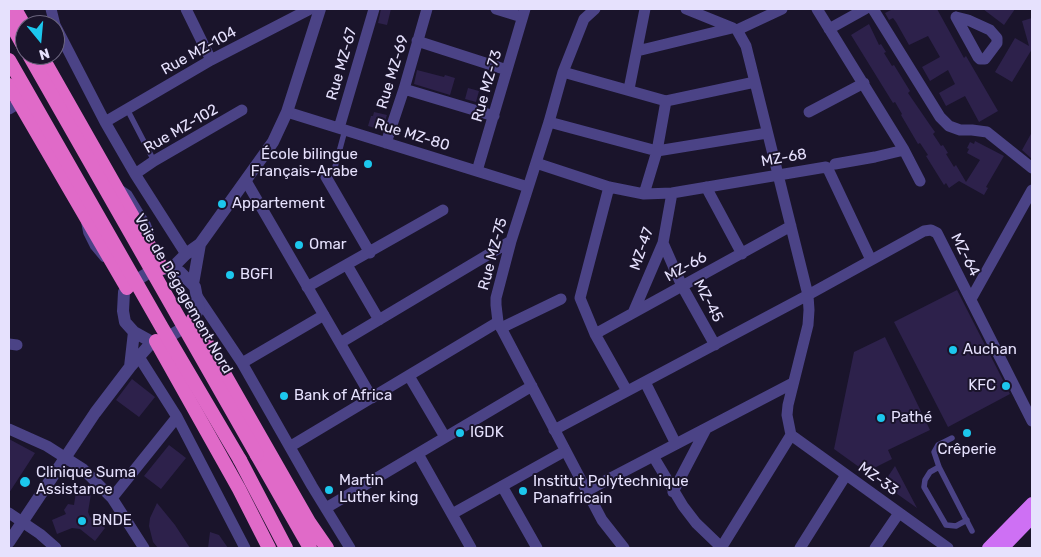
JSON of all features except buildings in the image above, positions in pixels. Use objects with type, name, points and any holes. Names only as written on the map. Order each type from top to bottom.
[{"type":"highway","points":[[9,60],[240,460],[286,548]]},
{"type":"highway","name":"Voie de Dégagement Nord","points":[[35,65],[257,455],[321,547]]},
{"type":"highway","points":[[47,65],[151,249],[166,269]]},
{"type":"highway","points":[[9,85],[14,106],[82,211],[127,288]]},
{"type":"highway","points":[[192,319],[321,547]]},
{"type":"highway","points":[[154,341],[239,489],[269,548]]},
{"type":"highway","points":[[258,527],[275,548]]},
{"type":"main road","points":[[988,548],[1032,503]]},
{"type":"main road","points":[[1003,548],[1032,518]]},
{"type":"street","points":[[186,9],[211,60]]},
{"type":"street","name":"Rue MZ-104","points":[[105,122],[211,60],[310,9]]},
{"type":"street","points":[[166,269],[200,244],[273,142],[286,112],[320,9]]},
{"type":"street","name":"Rue MZ-67","points":[[342,129],[374,9]]},
{"type":"street","name":"Rue MZ-69","points":[[386,143],[428,9]]},
{"type":"street","points":[[496,9],[524,13]]},
{"type":"street","name":"Rue MZ-75","points":[[595,9],[584,19],[563,72],[511,241],[496,298],[500,325],[602,520],[624,548]]},
{"type":"street","points":[[629,89],[645,9]]},
{"type":"street","points":[[653,456],[673,492],[696,523],[721,548],[791,435],[787,416],[793,383],[808,325],[808,295],[746,46],[734,29],[686,9]]},
{"type":"street","points":[[637,51],[734,29],[782,9]]},
{"type":"street","points":[[817,9],[864,82],[920,181]]},
{"type":"street","points":[[829,29],[865,9]]},
{"type":"street","points":[[873,9],[940,117],[949,126],[960,130],[987,132],[1032,168]]},
{"type":"street","name":"Rue MZ-73","points":[[477,171],[524,13]]},
{"type":"street","points":[[417,40],[507,70]]},
{"type":"street","points":[[65,44],[105,122],[135,174],[186,254]]},
{"type":"street","points":[[563,72],[629,89],[666,101],[755,82]]},
{"type":"street","points":[[809,112],[864,82]]},
{"type":"street","points":[[404,89],[494,116]]},
{"type":"street","points":[[644,194],[657,151],[666,101]]},
{"type":"street","name":"Rue MZ-102","points":[[135,174],[242,110]]},
{"type":"street","name":"Rue MZ-80","points":[[286,112],[528,187]]},
{"type":"street","points":[[549,122],[657,151],[767,133]]},
{"type":"street","points":[[835,164],[904,150]]},
{"type":"street","name":"MZ-68","points":[[536,163],[610,187],[644,194],[672,193],[823,167],[828,169],[872,260]]},
{"type":"street","points":[[326,177],[370,253]]},
{"type":"street","points":[[246,181],[372,398]]},
{"type":"street","points":[[610,187],[580,298],[595,334],[627,391]]},
{"type":"street","points":[[706,187],[742,254]]},
{"type":"street","points":[[970,299],[1032,190]]},
{"type":"street","name":"MZ-47","points":[[633,313],[663,243],[672,193]]},
{"type":"street","points":[[307,287],[443,210]]},
{"type":"street","name":"MZ-66","points":[[595,334],[791,226]]},
{"type":"street","name":"MZ-64","points":[[554,430],[924,231],[931,230],[937,233],[1032,421]]},
{"type":"street","points":[[340,343],[511,241]]},
{"type":"street","name":"MZ-45","points":[[663,243],[682,286],[715,345]]},
{"type":"street","points":[[9,542],[95,413],[130,367],[154,341],[170,336],[190,324],[199,309],[195,290],[200,244]]},
{"type":"street","points":[[347,265],[379,320]]},
{"type":"street","points":[[154,341],[134,332],[125,322],[122,311],[124,292],[130,284],[153,270],[166,269],[180,272],[195,290],[242,363],[291,446],[312,486],[350,548]]},
{"type":"street","points":[[291,446],[500,325],[561,299]]},
{"type":"street","points":[[242,363],[324,315]]},
{"type":"street","points":[[130,367],[134,332]]},
{"type":"street","points":[[139,357],[177,417],[244,548]]},
{"type":"street","points":[[409,376],[445,437]]},
{"type":"street","points":[[645,382],[676,444]]},
{"type":"street","points":[[586,491],[793,383]]},
{"type":"street","points":[[326,508],[532,386]]},
{"type":"street","points":[[112,498],[177,417]]},
{"type":"street","points":[[9,428],[66,457],[83,470],[112,498],[144,548]]},
{"type":"street","points":[[673,492],[706,428]]},
{"type":"street","name":"MZ-33","points":[[791,435],[948,548]]},
{"type":"street","points":[[452,514],[565,451]]},
{"type":"street","points":[[418,454],[471,548]]},
{"type":"street","points":[[800,548],[846,475]]},
{"type":"street","points":[[502,486],[533,547]]},
{"type":"street","points":[[9,513],[23,521],[56,548]]},
{"type":"street","points":[[875,548],[899,513]]},
{"type":"lane","points":[[127,109],[154,161]]},
{"type":"lane","points":[[335,167],[342,129]]},
{"type":"lane","points":[[952,438],[938,444],[934,452],[939,467],[972,531]]},
{"type":"lane","points":[[939,467],[930,472],[924,486],[946,525],[956,526],[967,520]]},
{"type":"place","name":"École bilingue Français-Arabe","points":[[368,164]]},
{"type":"place","name":"Appartement","points":[[222,204]]},
{"type":"place","name":"Omar","points":[[299,245]]},
{"type":"place","name":"BGFI","points":[[230,275]]},
{"type":"place","name":"Auchan","points":[[953,350]]},
{"type":"place","name":"KFC","points":[[1006,386]]},
{"type":"place","name":"Bank of Africa","points":[[284,396]]},
{"type":"place","name":"Pathé","points":[[881,418]]},
{"type":"place","name":"IGDK","points":[[460,433]]},
{"type":"place","name":"Crêperie","points":[[967,433]]},
{"type":"place","name":"Clinique Suma Assistance","points":[[25,482]]},
{"type":"place","name":"Martin Luther king","points":[[329,490]]},
{"type":"place","name":"Institut Polytechnique Panafricain","points":[[523,491]]},
{"type":"place","name":"BNDE","points":[[82,521]]}]
